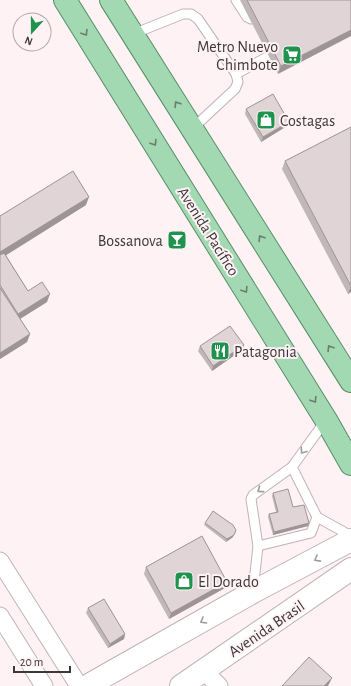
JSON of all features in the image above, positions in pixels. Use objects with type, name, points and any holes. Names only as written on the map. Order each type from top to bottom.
[{"type":"main road","name":"Avenida Pacífico","points":[[65,0],[326,420],[351,464]]},
{"type":"main road","points":[[111,0],[351,381]]},
{"type":"main road","points":[[87,686],[253,592],[351,540]]},
{"type":"main road","name":"Avenida Brasil","points":[[181,686],[351,570]]},
{"type":"street","points":[[0,561],[79,686]]},
{"type":"street","points":[[0,616],[44,686]]},
{"type":"street","points":[[204,670],[219,686]]},
{"type":"lane","points":[[236,0],[247,18],[255,18],[268,12]]},
{"type":"lane","points":[[133,34],[183,14],[192,14],[198,19],[236,74],[238,82],[235,89],[192,129]]},
{"type":"lane","points":[[236,74],[288,45]]},
{"type":"lane","points":[[253,592],[258,546],[251,499],[253,495],[292,467],[326,420]]},
{"type":"lane","points":[[292,467],[317,517],[351,536]]},
{"type":"lane","points":[[258,546],[312,533],[317,517]]},
{"type":"building","name":"Metro Nuevo Chimbote","points":[[247,0],[351,0],[351,30],[281,66]]},
{"type":"building","name":"Costagas","points":[[273,94],[289,122],[263,137],[246,109]]},
{"type":"building","points":[[351,127],[351,286],[285,161]]},
{"type":"building","points":[[73,171],[89,197],[0,252],[0,216]]},
{"type":"building","points":[[4,253],[28,291],[42,282],[50,294],[18,314],[0,285],[0,255]]},
{"type":"building","points":[[0,288],[30,334],[0,353]]},
{"type":"building","name":"Patagonia","points":[[230,326],[244,345],[213,366],[200,346]]},
{"type":"building","points":[[288,489],[293,507],[304,505],[309,523],[274,532],[269,514],[278,512],[273,493]]},
{"type":"building","points":[[213,511],[233,525],[236,530],[234,535],[227,539],[205,523]]},
{"type":"building","name":"El Dorado","points":[[202,536],[227,582],[171,613],[146,567]]},
{"type":"building","points":[[104,599],[125,634],[110,644],[88,608]]},
{"type":"building","points":[[309,657],[332,678],[324,686],[282,686]]},
{"type":"place","name":"Metro Nuevo Chimbote","points":[[292,55]]},
{"type":"place","name":"Costagas","points":[[266,120]]},
{"type":"place","name":"Bossanova","points":[[177,240]]},
{"type":"place","name":"Patagonia","points":[[220,351]]},
{"type":"place","name":"El Dorado","points":[[184,581]]}]
